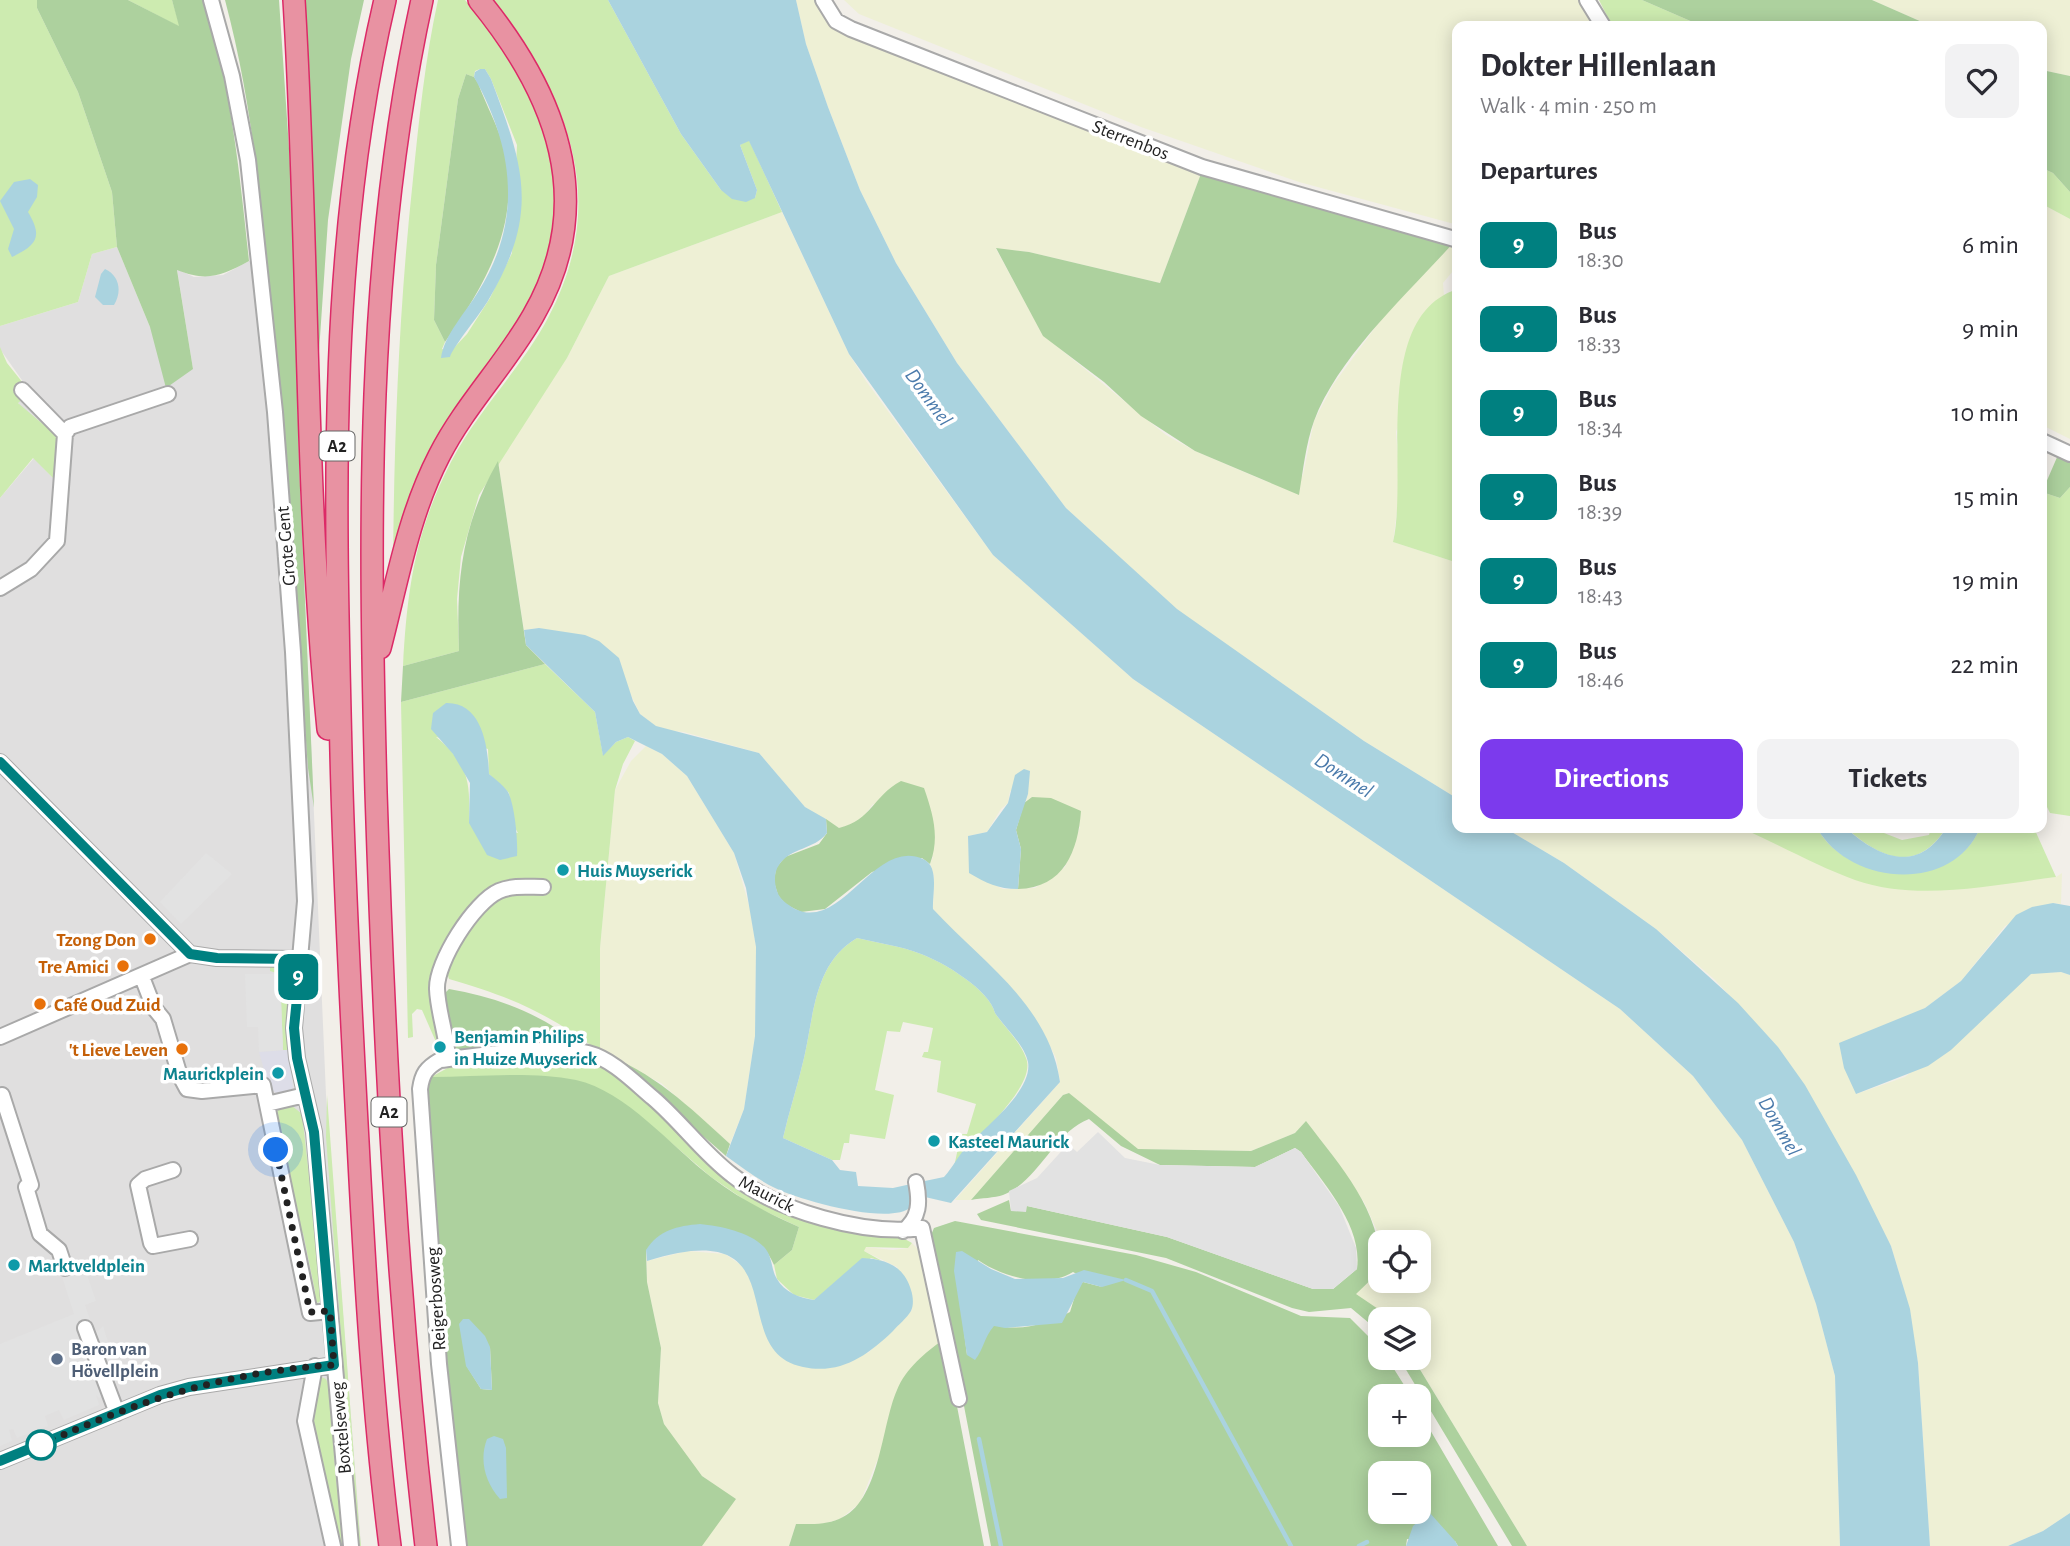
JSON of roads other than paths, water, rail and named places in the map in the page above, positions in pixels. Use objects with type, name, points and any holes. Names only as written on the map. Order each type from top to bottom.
[{"type":"highway","name":"A2","points":[[294,0],[316,604],[344,895]]},
{"type":"highway","name":"A2","points":[[385,0],[355,170],[340,354],[336,531],[344,895],[368,1334],[390,1546]]},
{"type":"highway","name":"A2","points":[[422,0],[391,188],[376,344],[372,536],[381,949],[391,1160],[426,1546]]},
{"type":"highway","name":"A2","points":[[373,677],[400,564],[423,490],[454,427],[535,314],[559,252],[565,216],[565,176],[550,115],[530,71],[479,0]]},
{"type":"street","name":"Grote Gent","points":[[211,0],[232,76],[248,160],[275,412],[293,652],[305,901],[294,1028],[305,1095]]},
{"type":"street","name":"Sterrenbos","points":[[823,0],[836,21],[851,29],[1202,167],[1452,238]]},
{"type":"street","points":[[1587,0],[1600,21]]},
{"type":"street","points":[[22,390],[65,434]]},
{"type":"street","points":[[0,588],[31,569],[57,541],[65,434],[78,422],[168,394]]},
{"type":"street","points":[[2047,443],[2070,454]]},
{"type":"street","points":[[0,762],[190,954]]},
{"type":"street","points":[[444,1060],[437,987],[445,955],[475,913],[496,892],[509,887],[542,887]]},
{"type":"street","points":[[0,1037],[190,954],[217,958],[301,959]]},
{"type":"street","points":[[142,977],[154,1008],[163,1019],[180,1076],[187,1089],[202,1091],[263,1085],[310,1312],[330,1311]]},
{"type":"street","name":"Maurick","points":[[444,1060],[534,1052],[588,1053],[627,1076],[677,1120],[723,1168],[751,1188],[822,1217],[858,1227],[903,1231],[922,1228],[959,1399]]},
{"type":"street","name":"Reigerbosweg","points":[[444,1060],[427,1068],[422,1077],[421,1102],[439,1364],[459,1546]]},
{"type":"street","points":[[2,1095],[31,1185],[26,1187],[40,1234],[60,1250],[65,1268]]},
{"type":"street","points":[[267,1104],[305,1095]]},
{"type":"street","name":"Boxtelseweg","points":[[305,1095],[314,1132],[351,1546]]},
{"type":"street","points":[[173,1170],[145,1179],[138,1185],[151,1243],[153,1246],[190,1239]]},
{"type":"street","points":[[903,1231],[915,1219],[920,1199],[916,1182]]},
{"type":"street","points":[[85,1328],[117,1413]]},
{"type":"street","points":[[0,1461],[189,1387],[334,1365]]},
{"type":"street","name":"Boxtelseweg","points":[[315,1366],[305,1421],[333,1546]]},
{"type":"water","name":"Dommel","points":[[608,0],[796,0],[806,44],[828,107],[860,190],[896,263],[957,363],[1066,508],[1177,609],[1364,741],[1452,795],[1452,833],[1513,833],[1564,863],[1656,929],[1738,1003],[1778,1047],[1805,1085],[1856,1175],[1891,1246],[1910,1309],[1918,1363],[1930,1546],[1840,1546],[1835,1376],[1816,1304],[1794,1242],[1742,1140],[1693,1076],[1620,1009],[1133,679],[993,555],[849,354],[749,141],[740,145],[757,190],[755,198],[746,202],[732,199],[721,190],[681,134]]},
{"type":"water","points":[[485,69],[491,79],[512,138],[522,189],[521,214],[505,268],[489,299],[450,357],[441,358],[451,332],[478,292],[492,265],[502,238],[507,211],[505,158],[488,104],[474,77],[475,72]]},
{"type":"water","points":[[30,179],[38,185],[37,197],[28,212],[35,228],[35,239],[27,248],[12,257],[8,249],[14,229],[0,201],[14,182]]},
{"type":"water","points":[[105,269],[117,280],[118,295],[114,305],[103,305],[95,297]]},
{"type":"water","points":[[539,628],[585,635],[599,641],[619,658],[640,714],[656,726],[759,753],[805,807],[826,819],[827,833],[822,839],[784,859],[776,871],[778,894],[795,909],[812,913],[828,908],[889,861],[906,856],[923,859],[932,868],[933,909],[1028,1007],[1053,1055],[1060,1082],[951,1203],[925,1197],[920,1182],[944,1177],[967,1146],[1006,1108],[1023,1085],[1028,1073],[1026,1055],[984,995],[964,978],[921,954],[857,938],[832,961],[818,991],[802,1068],[783,1138],[832,1160],[840,1170],[856,1172],[858,1186],[893,1188],[911,1184],[914,1200],[911,1207],[885,1214],[866,1213],[804,1199],[775,1188],[726,1156],[744,1109],[755,1036],[756,947],[746,888],[734,853],[687,776],[662,754],[628,737],[616,742],[603,756],[595,712],[526,645],[524,630]]},
{"type":"water","points":[[446,703],[468,710],[481,728],[489,774],[505,789],[511,800],[516,825],[517,856],[500,860],[487,855],[469,823],[470,783],[453,754],[431,729],[433,713]]},
{"type":"water","points":[[1024,769],[1030,771],[1028,794],[1016,830],[1021,849],[1018,889],[998,887],[969,873],[968,836],[987,832],[1008,803],[1015,775]]},
{"type":"water","points":[[1821,833],[1852,833],[1885,853],[1911,856],[1923,852],[1942,833],[1977,833],[1966,849],[1947,864],[1925,872],[1900,874],[1876,871],[1852,862],[1832,847]]},
{"type":"water","points":[[2053,903],[2070,906],[2070,975],[2061,972],[2031,974],[1951,1050],[1928,1066],[1856,1094],[1844,1068],[1839,1043],[1925,1008],[1961,981],[2016,915],[2032,907]]},
{"type":"water","points":[[700,1224],[735,1231],[759,1242],[768,1252],[780,1284],[793,1294],[814,1300],[862,1258],[886,1262],[899,1270],[908,1282],[913,1306],[905,1319],[863,1355],[841,1366],[816,1369],[803,1367],[779,1356],[766,1337],[744,1269],[726,1255],[695,1251],[647,1261],[646,1250],[657,1238],[676,1228]]},
{"type":"water","points":[[962,1251],[991,1269],[1015,1279],[1063,1278],[1084,1270],[1126,1280],[1102,1287],[1083,1282],[1062,1323],[1005,1328],[994,1326],[975,1360],[967,1355],[954,1271],[956,1252]]},
{"type":"water","points":[[463,1319],[469,1319],[485,1336],[490,1347],[492,1390],[481,1389],[466,1366],[459,1324]]},
{"type":"water","points":[[494,1436],[503,1439],[506,1448],[507,1498],[500,1499],[485,1470],[487,1439]]},
{"type":"water","points":[[2070,1513],[2070,1546],[2008,1546],[2043,1531]]},
{"type":"water","points":[[1431,1514],[1458,1546],[1406,1546],[1413,1526],[1431,1524]]},
{"type":"waterway","points":[[1126,1280],[1152,1291],[1291,1546]]},
{"type":"waterway","points":[[979,1439],[1001,1546]]},
{"type":"waterway","points":[[1359,1546],[1367,1542]]},
{"type":"place","name":"Huis Muyserick","points":[[563,870]]},
{"type":"place","name":"Tzong Don","points":[[150,939]]},
{"type":"place","name":"Tre Amici","points":[[123,966]]},
{"type":"place","name":"Café Oud Zuid","points":[[40,1004]]},
{"type":"place","name":"Benjamin Philips in Huize Muyserick","points":[[440,1047]]},
{"type":"place","name":"'t Lieve Leven","points":[[182,1049]]},
{"type":"place","name":"Maurickplein","points":[[278,1073]]},
{"type":"place","name":"Kasteel Maurick","points":[[934,1141]]},
{"type":"place","name":"Marktveldplein","points":[[14,1265]]},
{"type":"place","name":"Baron van Hövellplein","points":[[57,1359]]}]
